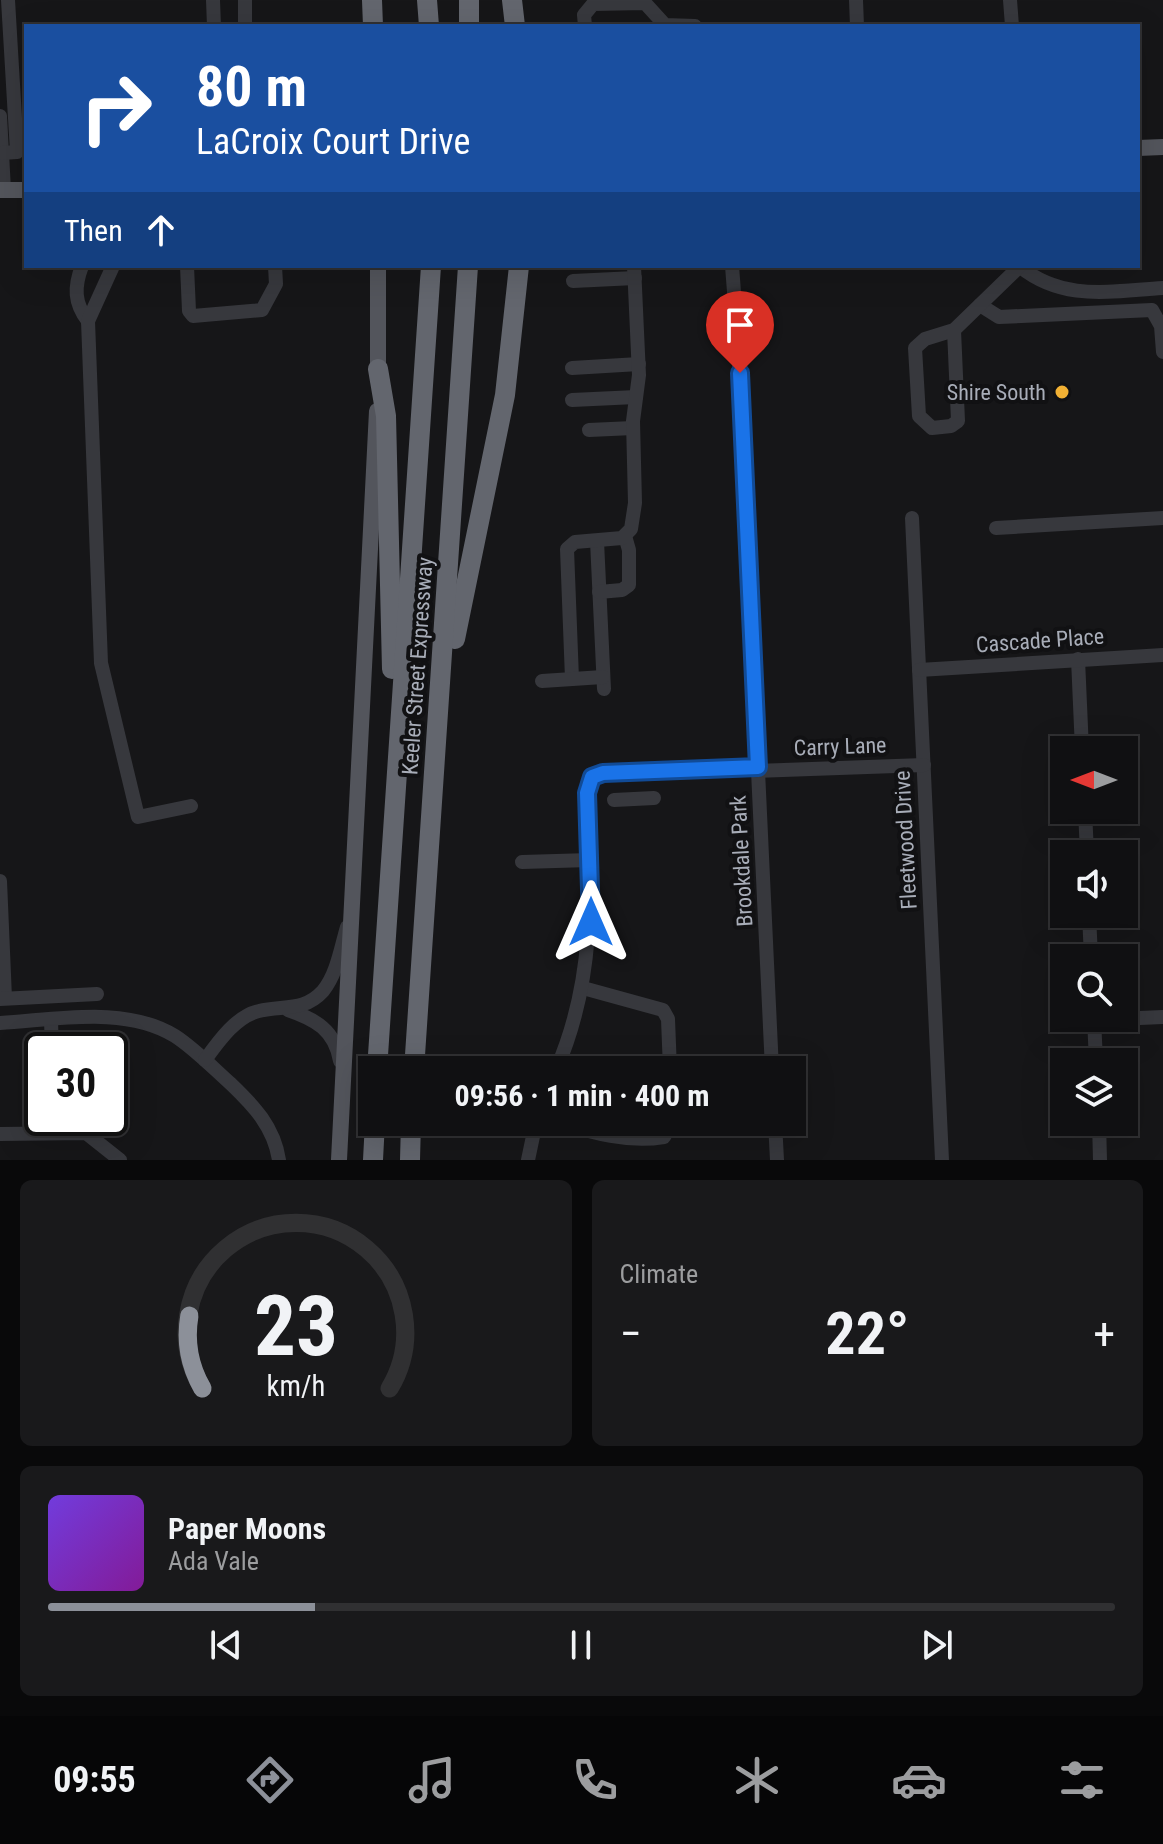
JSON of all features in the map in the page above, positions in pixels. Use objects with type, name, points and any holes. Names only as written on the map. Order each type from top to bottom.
[{"type":"highway","points":[[372,0],[373,24]]},
{"type":"highway","points":[[427,0],[429,24]]},
{"type":"highway","points":[[469,0],[469,24]]},
{"type":"highway","points":[[512,0],[515,24]]},
{"type":"highway","name":"Keeler Street Expressway","points":[[378,1056],[431,268]]},
{"type":"highway","name":"Keeler Street Expressway","points":[[415,1056],[468,268]]},
{"type":"highway","points":[[434,766],[468,567],[504,403],[515,328],[519,268]]},
{"type":"highway","points":[[378,369],[386,416],[392,605],[391,863]]},
{"type":"highway","points":[[373,1160],[374,1136]]},
{"type":"highway","points":[[410,1160],[411,1136]]},
{"type":"main road","points":[[1140,148],[1163,147]]},
{"type":"main road","points":[[2,190],[24,190]]},
{"type":"main road","points":[[339,1160],[378,369],[378,268]]},
{"type":"street","points":[[2,190],[15,153],[8,0]]},
{"type":"street","points":[[213,0],[214,24]]},
{"type":"street","points":[[245,0],[245,24]]},
{"type":"street","points":[[856,0],[857,24]]},
{"type":"street","points":[[1010,0],[1012,24]]},
{"type":"street","points":[[585,24],[584,15],[593,4],[645,3],[664,24]]},
{"type":"street","points":[[0,116],[15,153]]},
{"type":"street","points":[[82,268],[76,295],[79,309],[88,321]]},
{"type":"street","points":[[112,268],[88,321],[101,663],[138,817],[191,806]]},
{"type":"street","points":[[187,268],[189,311],[193,316],[262,310],[276,284],[275,268]]},
{"type":"street","name":"Brookdale Park","points":[[732,268],[771,1056]]},
{"type":"street","points":[[954,330],[958,421],[951,426],[932,428],[919,416],[915,348],[918,342],[954,330],[1018,268]]},
{"type":"street","points":[[1021,268],[1071,292],[1163,288]]},
{"type":"street","points":[[573,281],[634,272],[639,364],[633,428],[634,517],[625,536],[629,550],[629,585],[622,590],[599,592]]},
{"type":"street","points":[[980,305],[999,317],[1152,310],[1161,326],[1163,352]]},
{"type":"street","points":[[572,368],[639,364]]},
{"type":"street","points":[[572,400],[636,397]]},
{"type":"street","points":[[589,430],[633,428]]},
{"type":"street","name":"Fleetwood Drive","points":[[912,518],[942,1160]]},
{"type":"street","points":[[996,528],[1163,518]]},
{"type":"street","points":[[572,679],[566,553],[572,543],[625,536]]},
{"type":"street","points":[[542,681],[572,679],[603,683],[597,541]]},
{"type":"street","name":"Cascade Place","points":[[919,670],[1163,655]]},
{"type":"street","points":[[1078,659],[1081,736]]},
{"type":"street","name":"Carry Lane","points":[[590,860],[587,793],[590,780],[599,774],[924,765]]},
{"type":"street","points":[[633,772],[634,799]]},
{"type":"street","points":[[614,800],[654,798]]},
{"type":"street","points":[[522,862],[590,860],[590,934],[583,988],[561,1056]]},
{"type":"street","points":[[0,881],[3,998],[97,994]]},
{"type":"street","points":[[205,1060],[226,1033],[243,1019],[259,1011],[287,1010],[307,1003],[322,991],[332,975],[351,915]]},
{"type":"street","points":[[583,988],[663,1010],[668,1019],[669,1056]]},
{"type":"street","points":[[287,1010],[313,1019],[337,1044],[343,1083]]},
{"type":"street","points":[[1138,1018],[1163,1017]]},
{"type":"street","points":[[51,1021],[51,1032]]},
{"type":"street","points":[[0,1023],[137,1021],[176,1037],[255,1107],[270,1129],[279,1160]]},
{"type":"street","points":[[0,1134],[24,1130]]},
{"type":"street","points":[[90,1136],[120,1160]]},
{"type":"street","points":[[528,1160],[533,1136]]},
{"type":"street","points":[[618,1136],[638,1139],[659,1136]]},
{"type":"street","points":[[776,1136],[777,1160]]},
{"type":"street","points":[[1099,1136],[1100,1160]]},
{"type":"place","name":"Shire South","points":[[1062,392]]},
{"type":"route","points":[[591,922],[587,793],[592,777],[603,773],[758,767],[740,373]]}]
